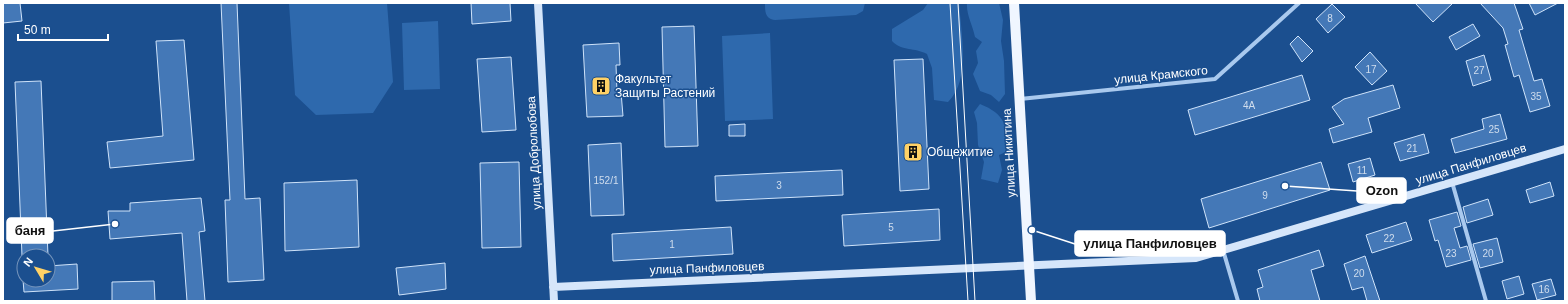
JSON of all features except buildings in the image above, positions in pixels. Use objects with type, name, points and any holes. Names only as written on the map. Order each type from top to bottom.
[{"type":"main road","name":"улица Никитина","points":[[1014,3],[1031,301]]},
{"type":"street","name":"улица Добролюбова","points":[[538,3],[554,301]]},
{"type":"street","name":"улица Крамского","points":[[1019,99],[1215,79],[1299,3]]},
{"type":"street","name":"улица Панфиловцев","points":[[553,287],[1196,258],[1565,149]]},
{"type":"street","points":[[1452,182],[1486,301]]},
{"type":"street","points":[[1223,250],[1238,301]]},
{"type":"shaded area","points":[[289,3],[387,3],[393,82],[373,113],[316,115],[295,95]]},
{"type":"shaded area","points":[[765,3],[865,3],[863,11],[856,15],[775,20],[767,16]]},
{"type":"shaded area","points":[[928,3],[959,3],[963,56],[962,69],[960,82],[955,93],[948,102],[934,100],[932,68],[927,54],[900,47],[892,41],[892,29],[923,10]]},
{"type":"shaded area","points":[[967,3],[999,3],[1003,20],[1001,41],[1004,61],[1005,94],[999,102],[991,95],[980,91],[973,74],[978,63],[976,51],[982,42],[975,37]]},
{"type":"shaded area","points":[[438,21],[440,89],[404,90],[402,23]]},
{"type":"shaded area","points":[[770,33],[773,119],[725,121],[722,36]]},
{"type":"shaded area","points":[[980,104],[995,112],[1000,117],[1006,128],[1008,151],[999,155],[1002,170],[998,183],[981,179],[984,162],[978,145],[977,123],[974,112]]},
{"type":"tram line","points":[[950,3],[968,301]]},
{"type":"tram line","points":[[958,3],[975,301]]},
{"type":"place","name":"Факультет Защиты Растений","points":[[601,86]]},
{"type":"place","name":"Общежитие","points":[[913,152]]},
{"type":"place","name":"Ozon","points":[[1285,186]]},
{"type":"place","name":"баня","points":[[115,224]]},
{"type":"place","name":"улица Панфиловцев","points":[[1032,230]]}]
